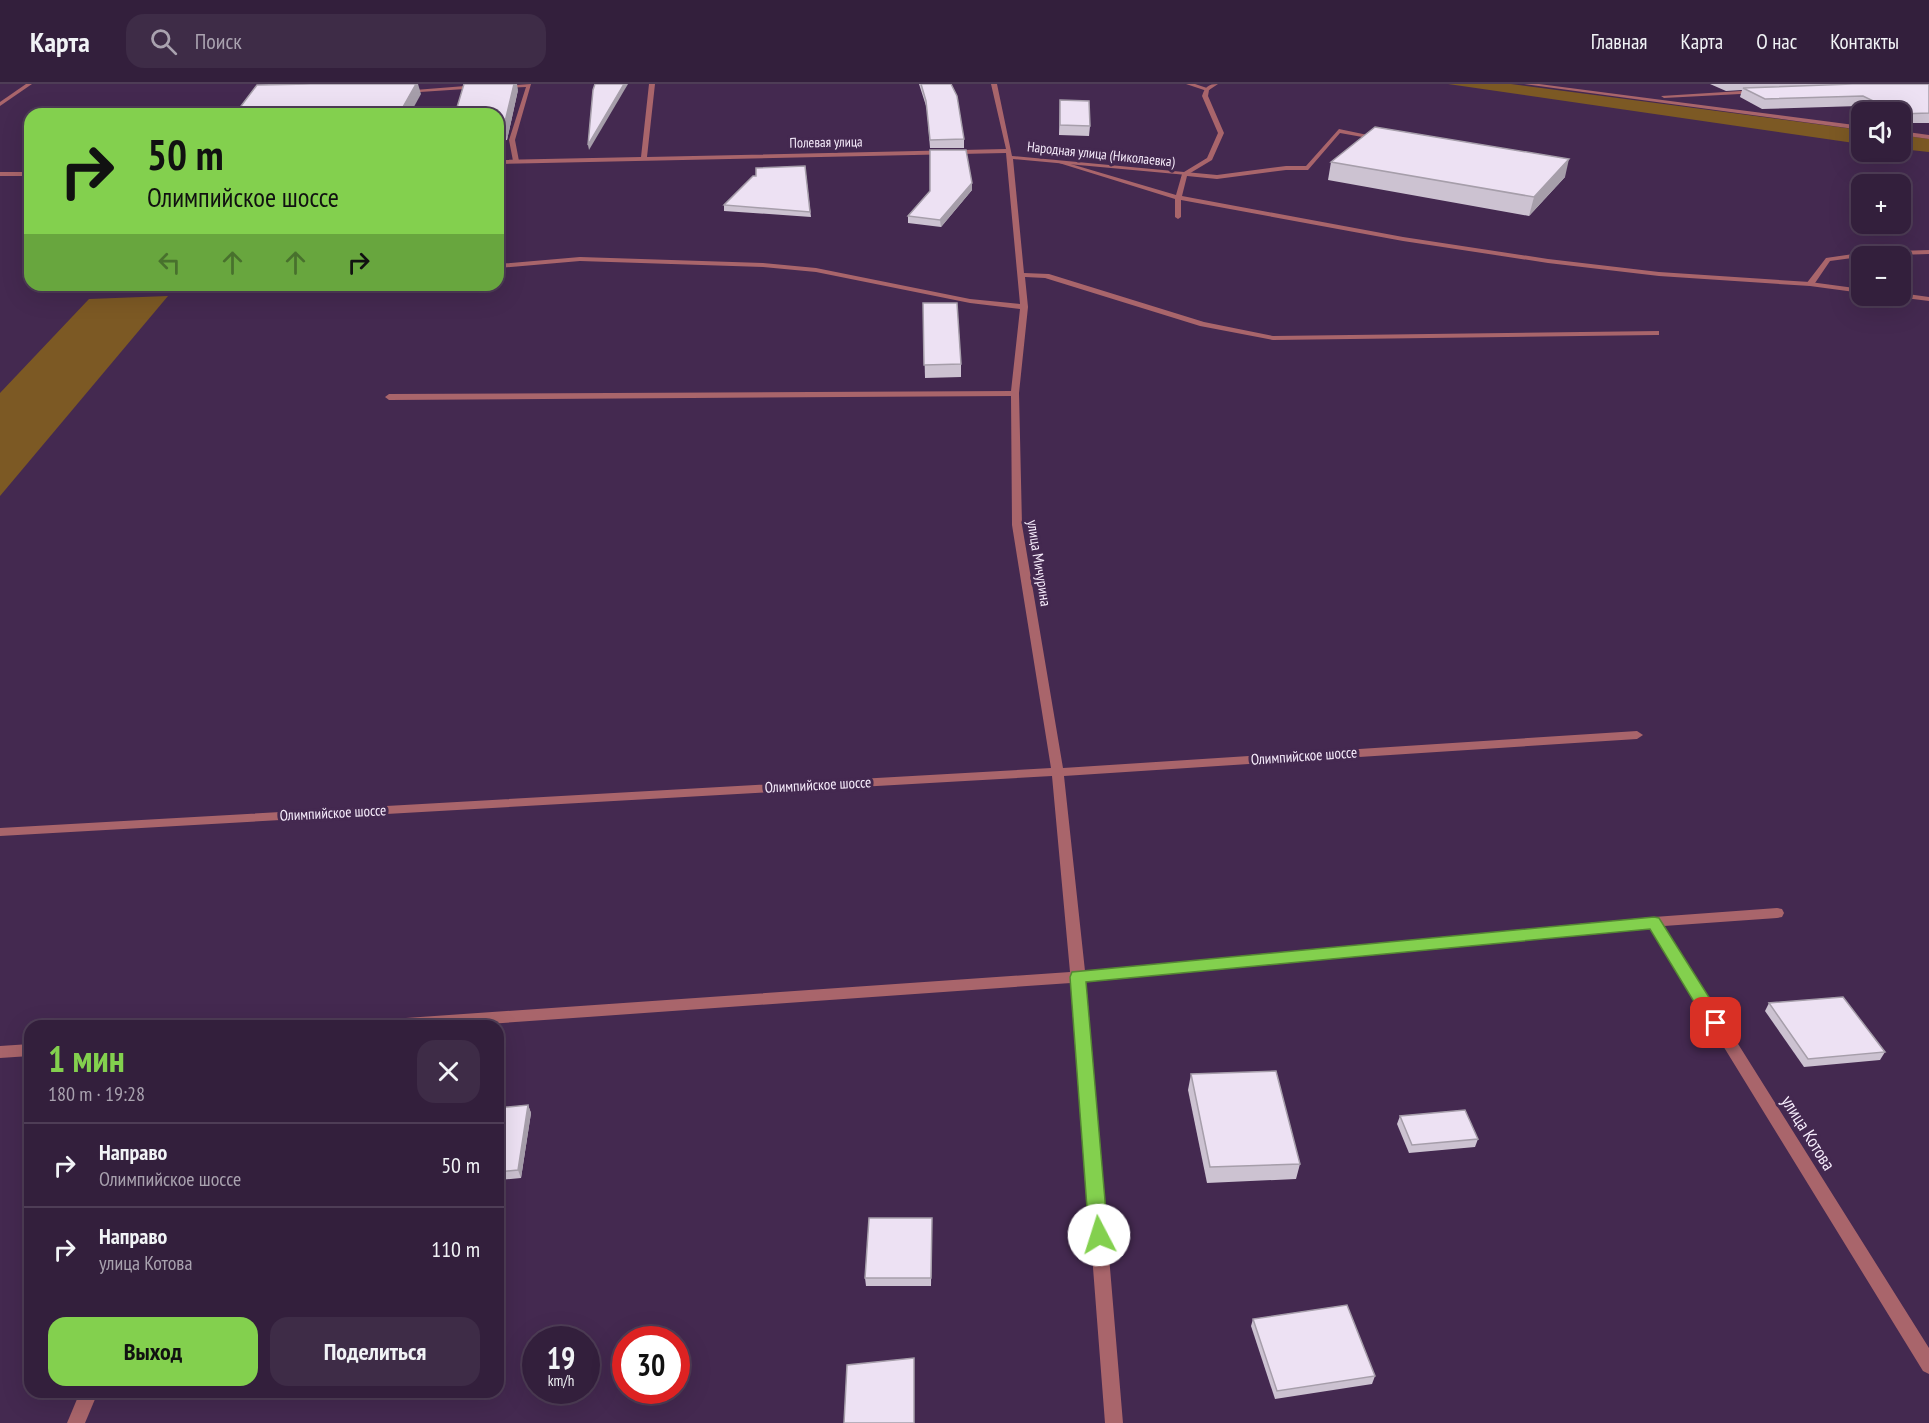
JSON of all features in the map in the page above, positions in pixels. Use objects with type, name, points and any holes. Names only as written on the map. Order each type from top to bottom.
[{"type":"street","points":[[0,104],[29,84]]},
{"type":"street","points":[[644,158],[652,84]]},
{"type":"street","name":"улица Мичурина","points":[[994,84],[1009,154],[1024,307],[1015,393],[1017,525],[1058,772],[1078,977],[1114,1423]]},
{"type":"street","points":[[1189,84],[1207,89],[1215,84]]},
{"type":"street","points":[[1527,84],[1851,127]]},
{"type":"street","points":[[494,87],[529,85],[512,140],[516,161]]},
{"type":"street","points":[[399,91],[482,87]]},
{"type":"street","name":"Народная улица (Николаевка)","points":[[1009,154],[1062,163],[1185,174],[1210,159],[1221,133],[1205,96],[1207,89]]},
{"type":"street","points":[[1630,98],[1761,92]]},
{"type":"street","points":[[1178,217],[1178,198],[1185,174],[1217,177],[1286,168],[1308,168],[1339,131],[1385,139]]},
{"type":"street","points":[[1911,135],[1929,137]]},
{"type":"street","name":"Полевая улица","points":[[504,162],[1009,154]]},
{"type":"street","points":[[1062,163],[1178,198],[1403,239],[1548,261],[1659,274],[1851,290]]},
{"type":"street","points":[[0,174],[24,174]]},
{"type":"street","points":[[1810,285],[1828,259],[1929,252]]},
{"type":"street","points":[[504,265],[580,259],[763,265],[828,272],[970,301],[1024,307]]},
{"type":"street","points":[[1021,274],[1046,276],[1203,324],[1273,338],[1656,333]]},
{"type":"street","points":[[1911,297],[1929,299]]},
{"type":"street","points":[[389,397],[1015,393]]},
{"type":"street","name":"Олимпийское шоссе","points":[[0,832],[1058,772],[1637,735]]},
{"type":"street","points":[[462,1020],[1078,977],[1654,922],[1777,913]]},
{"type":"street","name":"улица Котова","points":[[1654,922],[1929,1365]]},
{"type":"street","points":[[0,1052],[24,1050]]},
{"type":"street","points":[[76,1423],[86,1398]]},
{"type":"shaded area","points":[[1448,84],[1511,84],[1851,129],[1851,143]]},
{"type":"shaded area","points":[[1911,137],[1929,139],[1929,152],[1911,150]]},
{"type":"shaded area","points":[[168,296],[0,496],[0,393],[89,299]]},
{"type":"building","points":[[416,84],[402,108],[240,108],[257,85]]},
{"type":"building","points":[[464,84],[514,84],[504,126],[504,108],[457,108]]},
{"type":"building","points":[[595,84],[624,84],[588,145],[593,90]]},
{"type":"building","points":[[921,84],[951,84],[957,96],[964,139],[930,140],[926,101]]},
{"type":"building","points":[[1929,84],[1929,113],[1911,114],[1911,102],[1875,102],[1863,96],[1765,99],[1743,88]]},
{"type":"building","points":[[1060,100],[1089,101],[1090,126],[1060,125]]},
{"type":"building","points":[[1375,127],[1569,159],[1534,197],[1331,162]]},
{"type":"building","points":[[930,150],[966,150],[972,183],[940,220],[908,216],[930,191]]},
{"type":"building","points":[[805,166],[810,212],[724,205],[753,176],[756,176],[756,168]]},
{"type":"building","points":[[923,303],[957,303],[961,364],[924,365]]},
{"type":"building","points":[[1843,997],[1885,1052],[1808,1059],[1769,1003]]},
{"type":"building","points":[[1276,1071],[1300,1164],[1210,1167],[1191,1074]]},
{"type":"building","points":[[528,1105],[518,1170],[504,1171],[504,1107]]},
{"type":"building","points":[[1465,1110],[1478,1139],[1412,1145],[1400,1116]]},
{"type":"building","points":[[869,1218],[932,1218],[931,1278],[865,1278]]},
{"type":"building","points":[[1347,1305],[1375,1376],[1277,1391],[1253,1319]]},
{"type":"building","points":[[914,1358],[914,1423],[844,1423],[847,1365]]},
{"type":"route","points":[[1099,1235],[1078,977],[1654,922],[1716,1023]]}]
